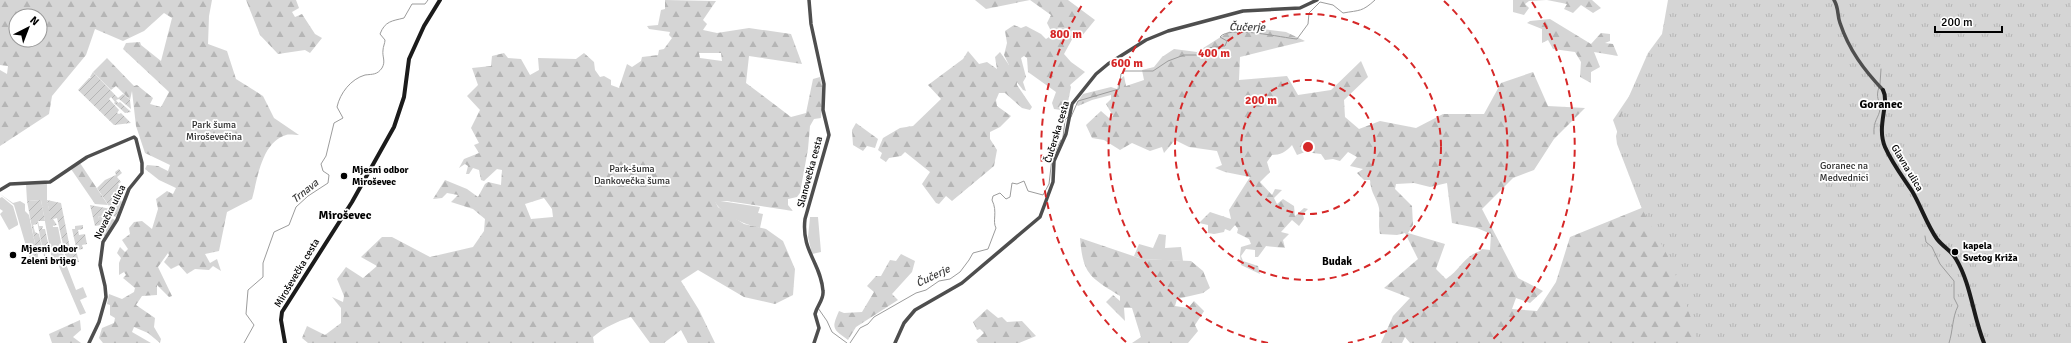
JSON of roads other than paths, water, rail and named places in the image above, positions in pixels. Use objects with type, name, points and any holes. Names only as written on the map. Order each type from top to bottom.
[{"type":"main road","name":"Miroševečka cesta","points":[[285,343],[281,320],[282,312],[352,202],[394,127],[404,97],[409,59],[424,26],[440,0]]},
{"type":"main road","name":"Glavna ulica","points":[[1881,88],[1886,100],[1881,128],[1884,145],[1894,166],[1912,191],[1936,238],[1957,260],[1971,297],[1975,318],[1984,343]]},
{"type":"street","name":"Slanovečka cesta","points":[[809,0],[811,24],[824,84],[823,110],[829,131],[826,149],[805,219],[804,230],[806,244],[823,290],[822,299],[815,314],[819,328],[814,343]]},
{"type":"street","name":"Čučerska cesta","points":[[894,343],[904,323],[915,310],[962,283],[1040,217],[1053,182],[1054,161],[1066,134],[1072,104],[1096,74],[1108,64],[1146,40],[1168,31],[1244,11],[1300,8],[1317,0]]},
{"type":"street","name":"Glavna ulica","points":[[1834,0],[1838,7],[1840,22],[1855,57],[1881,88]]},
{"type":"street","name":"Novačka ulica","points":[[0,190],[10,184],[50,182],[87,157],[134,137],[139,145],[143,165],[142,173],[129,189],[117,220],[103,242],[100,265],[106,286],[106,297],[100,322],[90,343]]},
{"type":"waterway","name":"Trnava","points":[[244,343],[254,325],[246,314],[248,290],[263,277],[263,263],[274,232],[289,225],[296,207],[308,196],[328,183],[329,175],[323,171],[321,164],[326,156],[334,123],[343,118],[337,107],[343,92],[355,80],[365,75],[377,73],[382,68],[384,63],[383,49],[385,40],[380,34],[384,26],[389,22],[404,18],[412,4],[425,4],[428,0]]},
{"type":"waterway","name":"Čučerje","points":[[1071,117],[1078,101],[1119,89],[1121,74],[1124,71],[1153,71],[1168,61],[1184,55],[1198,55],[1207,48],[1225,46],[1227,41],[1220,37],[1234,32],[1257,33],[1297,39],[1308,24],[1309,13],[1320,2],[1333,5],[1343,13],[1360,10],[1367,7],[1375,0]]},
{"type":"waterway","points":[[1880,84],[1881,69]]},
{"type":"waterway","points":[[1874,134],[1874,125],[1880,109],[1878,97],[1879,87]]},
{"type":"waterway","name":"Čučerje","points":[[1063,137],[1065,120],[1068,117]]},
{"type":"waterway","name":"Čučerje","points":[[850,343],[860,328],[868,324],[874,317],[916,293],[926,290],[939,281],[950,279],[960,272],[973,253],[988,249],[996,228],[995,208],[992,200],[993,196],[1000,193],[1006,199],[1010,197],[1012,183],[1017,184],[1024,181],[1028,191],[1043,195],[1049,184],[1052,158],[1061,140]]},
{"type":"waterway","points":[[1925,236],[1926,242],[1932,247],[1940,264],[1954,281],[1954,298],[1958,306],[1949,343]]},
{"type":"waterway","points":[[818,308],[827,321],[832,332],[847,343]]},
{"type":"place","name":"Mjesni odbor Miroševec","points":[[344,176]]},
{"type":"place","name":"kapela Svetog Križa","points":[[1955,252]]},
{"type":"place","name":"Mjesni odbor Zeleni brijeg","points":[[13,255]]},
{"type":"district","name":"Goranec","points":[[1881,104]]},
{"type":"district","name":"Miroševec","points":[[345,215]]},
{"type":"district","name":"Budak","points":[[1337,261]]},
{"type":"park label","name":"Park šuma Miroševečina","points":[[214,130]]},
{"type":"park label","name":"Goranec na Medvednici","points":[[1844,172]]},
{"type":"park label","name":"Park-šuma Dankovečka šuma","points":[[632,174]]}]
